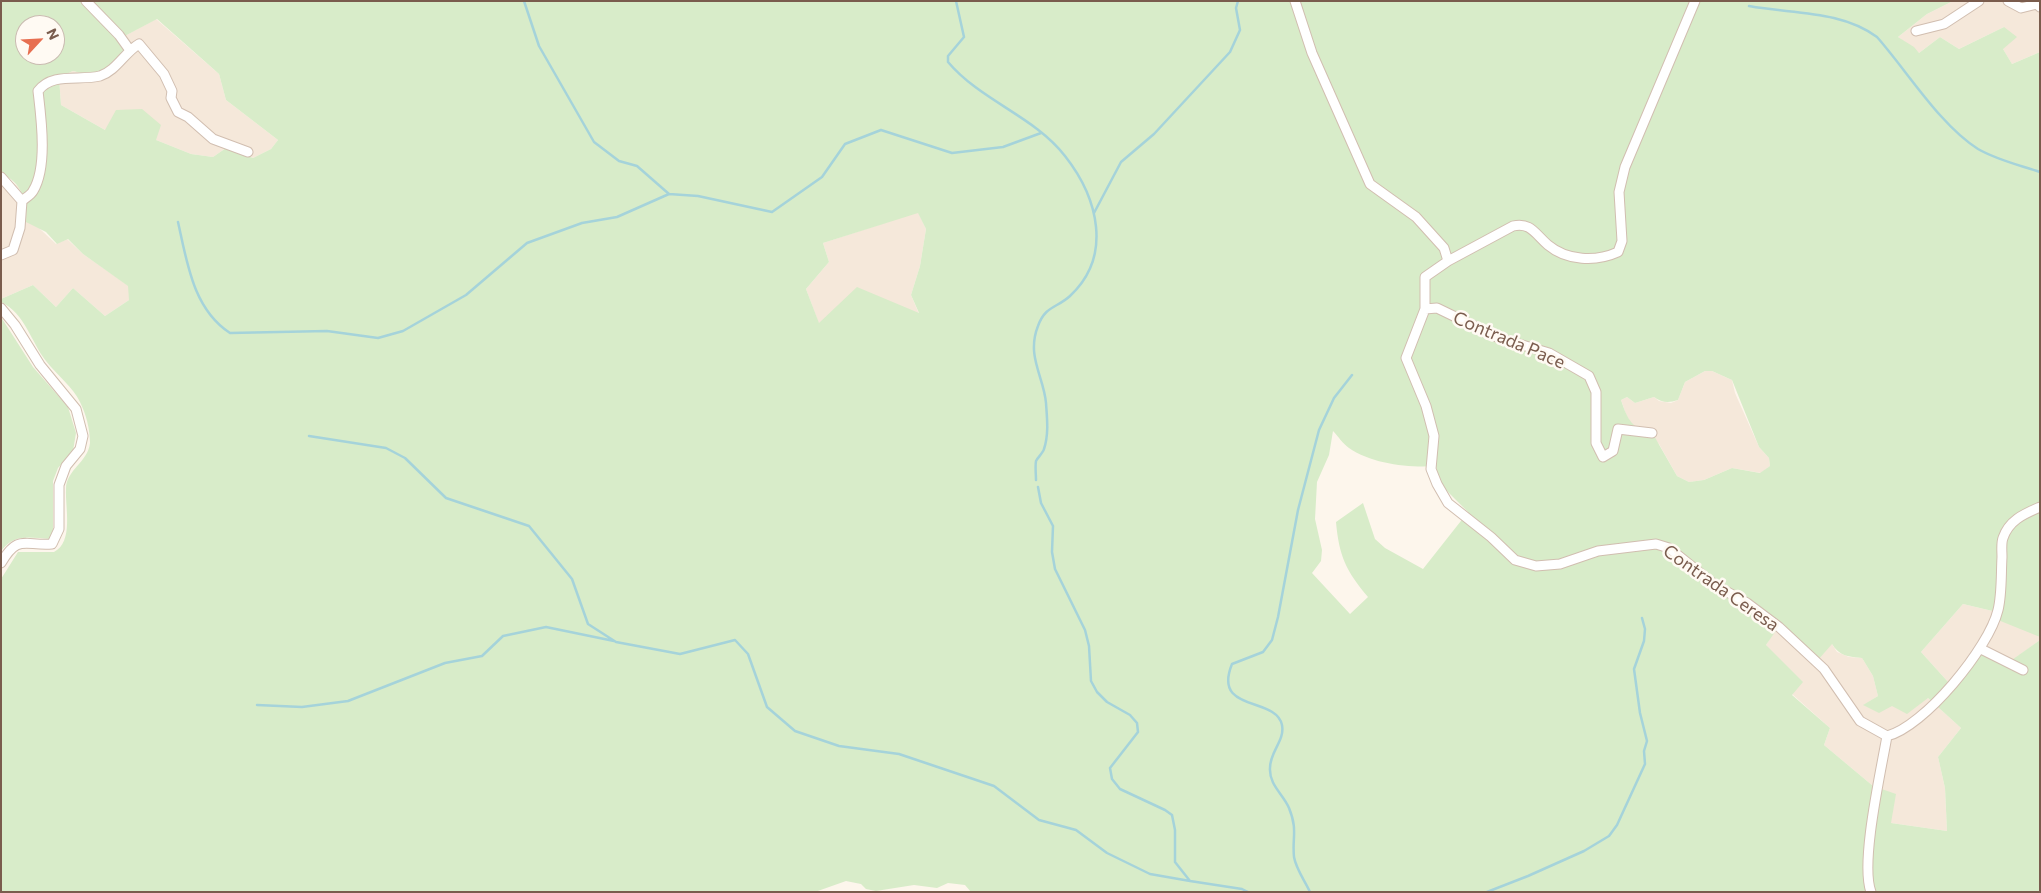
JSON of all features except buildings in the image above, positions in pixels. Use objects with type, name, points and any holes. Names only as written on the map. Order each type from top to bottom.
[{"type":"street","points":[[86,1],[119,35],[129,50]]},
{"type":"street","points":[[1295,1],[1312,53],[1370,184],[1416,217],[1444,248],[1448,262]]},
{"type":"street","points":[[1425,309],[1425,277],[1513,226],[1522,224],[1530,226],[1548,245],[1560,253],[1577,257],[1602,259],[1618,252],[1622,241],[1619,192],[1625,167],[1694,1]]},
{"type":"street","points":[[1916,31],[1944,24],[1979,1]]},
{"type":"street","points":[[2008,1],[2021,8],[2037,4],[2040,6]]},
{"type":"street","points":[[1,255],[13,250],[17,241],[22,202],[33,191],[40,167],[43,129],[38,91],[43,83],[53,80],[101,76],[120,62],[129,50],[139,44],[146,50],[164,74],[172,92],[171,98],[178,112],[188,116],[213,139],[248,152]]},
{"type":"street","points":[[1,177],[22,202]]},
{"type":"street","points":[[1,308],[40,365],[76,409],[83,436],[80,449],[66,466],[59,485],[59,529],[52,544],[18,543],[10,547],[1,563]]},
{"type":"street","name":"Contrada Pace","points":[[1425,309],[1436,308],[1499,338],[1549,352],[1589,376],[1596,392],[1596,443],[1603,457],[1613,451],[1618,429],[1652,433]]},
{"type":"street","name":"Contrada Ceresa","points":[[1425,309],[1406,358],[1428,414],[1434,436],[1431,469],[1448,503],[1491,537],[1515,560],[1536,566],[1560,564],[1598,551],[1656,544],[1669,548],[1715,585],[1747,602],[1780,627],[1824,670],[1860,721],[1887,736]]},
{"type":"street","points":[[1871,892],[1867,882],[1868,853],[1887,736],[1900,733],[1908,727],[1950,687],[1980,649],[1998,610],[2002,538],[2014,519],[2040,507]]},
{"type":"street","points":[[1980,649],[2023,670]]},
{"type":"shaded area","points":[[1953,1],[2040,1],[2040,52],[2012,64],[2003,49],[2004,27],[1959,49],[1940,37],[1919,53],[1898,37],[1927,14]]},
{"type":"shaded area","points":[[156,19],[219,74],[226,100],[278,140],[271,149],[253,158],[226,148],[213,157],[191,154],[156,140],[105,130],[61,105],[59,77],[73,71],[104,79],[121,38]]},
{"type":"shaded area","points":[[1,174],[19,187],[40,229],[56,244],[67,239],[83,254],[129,286],[129,300],[105,316],[73,288],[56,307],[33,285],[1,299]]},
{"type":"shaded area","points":[[918,212],[926,229],[920,266],[911,295],[919,314],[819,324],[806,289],[829,262],[823,243]]},
{"type":"shaded area","points":[[1705,371],[1712,371],[1732,380],[1735,393],[1759,447],[1769,458],[1770,466],[1761,473],[1732,468],[1704,480],[1689,482],[1677,476],[1659,444],[1635,429],[1627,417],[1621,400],[1627,397],[1635,403],[1654,397],[1659,401],[1671,403],[1678,400],[1685,382]]},
{"type":"shaded area","points":[[1963,604],[2001,613],[2040,637],[2040,640],[2009,663],[1949,683],[1921,652]]},
{"type":"shaded area","points":[[1780,624],[1832,644],[1837,652],[1849,657],[1862,658],[1873,676],[1878,696],[1864,705],[1892,705],[1928,698],[1961,728],[1938,757],[1945,788],[1947,831],[1891,823],[1873,786],[1824,745],[1830,728],[1792,694],[1766,645]]},
{"type":"green space","points":[[1,1],[1953,1],[1927,14],[1898,37],[1914,47],[1919,53],[1940,37],[1959,49],[2004,27],[2017,37],[2003,49],[2012,64],[2040,52],[2040,637],[1998,620],[2001,613],[1963,604],[1921,652],[1949,683],[1984,651],[2009,662],[2040,640],[2040,892],[971,892],[965,885],[948,883],[937,888],[914,885],[876,891],[866,889],[861,884],[846,881],[815,892],[1,892],[1,579],[18,552],[54,552],[60,547],[64,540],[67,524],[67,482],[69,476],[85,456],[90,443],[86,417],[77,397],[46,361],[22,320],[1,302],[1,299],[33,285],[56,307],[73,288],[105,316],[129,300],[128,286],[83,254],[68,239],[57,244],[46,232],[26,222],[25,201],[19,188],[8,177],[1,174]],"holes":[[[157,19],[219,74],[226,100],[278,140],[271,149],[253,158],[226,148],[213,157],[191,154],[156,140],[161,125],[142,109],[116,110],[105,130],[61,105],[59,77],[73,71],[104,79],[131,49],[121,38]],[[918,213],[926,229],[920,266],[911,295],[919,313],[857,287],[819,323],[806,289],[829,262],[823,243]],[[1705,371],[1712,371],[1732,380],[1759,447],[1769,458],[1770,466],[1760,473],[1732,468],[1704,480],[1689,482],[1677,476],[1653,434],[1635,426],[1626,413],[1621,400],[1627,397],[1635,403],[1654,397],[1669,402],[1678,400],[1685,382]],[[1333,431],[1349,448],[1368,458],[1391,464],[1436,466],[1439,483],[1468,512],[1423,569],[1385,548],[1375,539],[1363,503],[1336,522],[1339,544],[1345,562],[1354,579],[1368,597],[1350,614],[1312,573],[1321,561],[1322,550],[1315,519],[1317,482],[1329,455]],[[1780,625],[1818,660],[1832,644],[1845,655],[1862,658],[1873,676],[1878,696],[1863,705],[1879,713],[1892,706],[1907,714],[1928,698],[1961,728],[1938,757],[1945,788],[1947,831],[1891,823],[1896,794],[1873,786],[1824,745],[1830,728],[1792,695],[1803,682],[1766,645]]]},
{"type":"green space","points":[[1,317],[33,367],[68,407],[76,433],[73,451],[58,468],[53,481],[53,532],[50,539],[17,539],[6,545],[1,551]]},
{"type":"waterway","points":[[524,1],[539,46],[594,142],[619,161],[637,166],[669,194]]},
{"type":"waterway","points":[[956,1],[964,37],[948,56],[948,62],[976,88],[1038,130],[1065,156],[1086,190],[1096,227],[1096,245],[1092,263],[1083,280],[1070,296],[1044,315],[1035,337],[1035,357],[1045,393],[1047,426],[1047,438],[1044,449],[1036,461],[1036,480]]},
{"type":"waterway","points":[[1094,213],[1121,162],[1154,134],[1230,52],[1240,30],[1236,8],[1238,1]]},
{"type":"waterway","points":[[1749,6],[1832,17],[1863,28],[1877,37],[1924,97],[1964,139],[1978,149],[1993,156],[2040,172]]},
{"type":"waterway","points":[[178,222],[189,268],[200,298],[218,323],[230,333],[327,331],[378,338],[403,331],[466,295],[527,243],[582,223],[617,217],[669,194],[698,196],[772,212],[822,177],[845,144],[881,130],[952,153],[1003,147],[1041,133]]},
{"type":"waterway","points":[[1310,892],[1294,857],[1292,816],[1270,774],[1272,756],[1281,736],[1282,725],[1277,716],[1269,710],[1237,697],[1231,690],[1228,680],[1232,664],[1263,652],[1272,640],[1298,510],[1319,430],[1334,398],[1352,375]]},
{"type":"waterway","points":[[309,436],[386,448],[405,458],[446,498],[529,526],[572,579],[588,624],[616,642],[680,654],[735,640],[748,654],[767,707],[795,731],[839,746],[899,754],[994,786],[1039,820],[1076,830],[1107,853],[1150,874],[1190,881]]},
{"type":"waterway","points":[[1038,487],[1041,503],[1053,526],[1052,552],[1055,569],[1085,630],[1089,646],[1091,681],[1097,692],[1107,702],[1130,715],[1137,723],[1138,732],[1110,768],[1112,779],[1120,789],[1172,815],[1175,830],[1175,862],[1190,881],[1242,889],[1248,892]]},
{"type":"waterway","points":[[1487,892],[1584,851],[1609,836],[1617,825],[1645,764],[1644,751],[1647,741],[1640,713],[1634,669],[1644,641],[1645,629],[1642,618]]},
{"type":"waterway","points":[[257,705],[302,707],[348,701],[445,663],[482,656],[503,636],[546,627],[614,641]]}]
